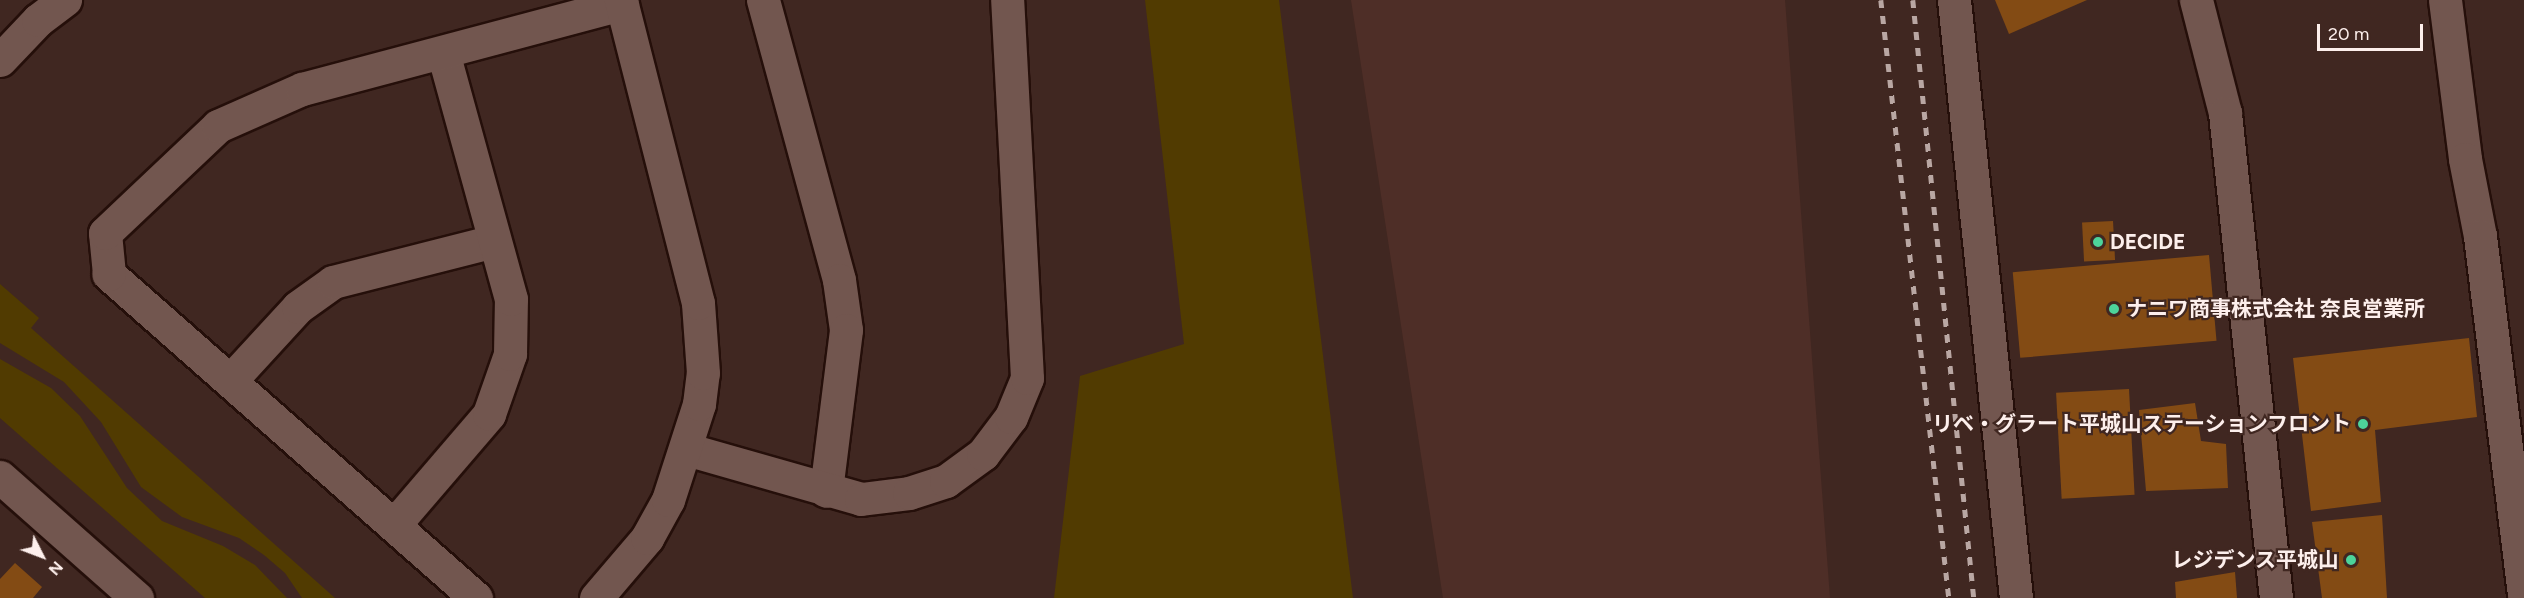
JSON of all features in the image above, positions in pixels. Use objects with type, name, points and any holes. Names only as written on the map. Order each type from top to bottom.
[{"type":"street","points":[[0,60],[38,20],[65,0]]},
{"type":"street","points":[[763,0],[839,280],[846,330],[826,491]]},
{"type":"street","points":[[686,449],[861,500],[909,493],[946,481],[983,454],[1011,417],[1027,378],[1007,0]]},
{"type":"street","points":[[1954,0],[2016,598]]},
{"type":"street","points":[[2196,0],[2225,113],[2276,598]]},
{"type":"street","points":[[2445,0],[2465,159],[2480,236],[2524,594]]},
{"type":"street","points":[[476,598],[109,274],[105,233],[218,126],[302,89],[444,55],[621,2],[698,303],[703,373],[686,449],[668,500],[647,538],[596,598]]},
{"type":"street","points":[[394,525],[489,414],[510,354],[511,299],[444,55]]},
{"type":"street","points":[[230,381],[298,307],[333,282],[494,241]]},
{"type":"street","points":[[0,477],[137,598]]},
{"type":"shaded area","points":[[1145,0],[1279,0],[1353,598],[1054,598],[1080,376],[1184,344]]},
{"type":"shaded area","points":[[1351,0],[1785,0],[1830,598],[1443,598]]},
{"type":"shaded area","points":[[0,284],[39,318],[31,328],[335,598],[302,598],[285,573],[264,555],[239,538],[182,517],[141,487],[101,422],[64,382],[0,343]]},
{"type":"shaded area","points":[[0,359],[51,388],[80,416],[127,488],[162,521],[223,546],[255,565],[287,598],[205,598],[0,418]]},
{"type":"building","points":[[1995,0],[2087,0],[2009,34]]},
{"type":"building","name":"DECIDE","points":[[2113,221],[2115,260],[2084,262],[2082,223]]},
{"type":"building","name":"ナニワ商事株式会社 奈良営業所","points":[[2209,255],[2216,341],[2020,358],[2013,272]]},
{"type":"building","name":"リベ・グラート平城山ステーションフロント","points":[[2469,338],[2477,417],[2375,430],[2381,502],[2311,511],[2293,358]]},
{"type":"building","points":[[2129,389],[2135,495],[2062,499],[2056,393]]},
{"type":"building","points":[[2195,403],[2201,441],[2226,444],[2228,488],[2146,491],[2139,410]]},
{"type":"building","name":"レジデンス平城山","points":[[2382,515],[2387,598],[2322,598],[2312,522]]},
{"type":"building","points":[[15,563],[42,587],[33,598],[0,598],[0,579]]},
{"type":"building","points":[[2235,572],[2237,598],[2176,598],[2175,582]]},
{"type":"railway","points":[[1881,0],[1949,598]]},
{"type":"railway","points":[[1913,0],[1974,598]]},
{"type":"place","name":"DECIDE","points":[[2098,242]]},
{"type":"place","name":"ナニワ商事株式会社 奈良営業所","points":[[2114,309]]},
{"type":"place","name":"リベ・グラート平城山ステーションフロント","points":[[2363,424]]},
{"type":"place","name":"レジデンス平城山","points":[[2351,560]]}]
